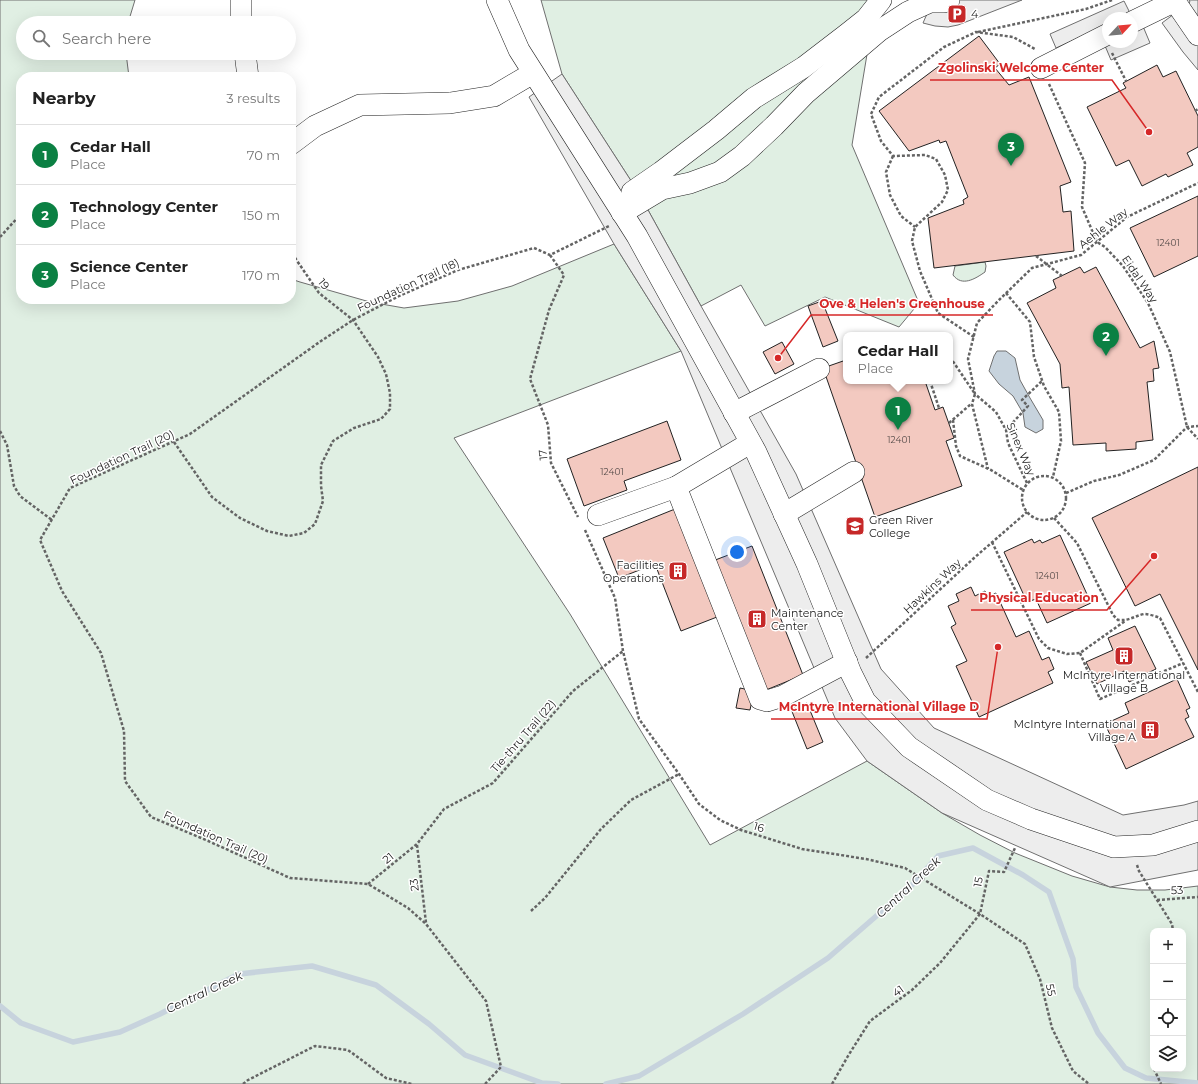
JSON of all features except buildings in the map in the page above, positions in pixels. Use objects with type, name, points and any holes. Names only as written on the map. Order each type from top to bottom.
[{"type":"lane","points":[[240,0],[241,16]]},
{"type":"lane","points":[[497,0],[519,50],[637,236],[750,443],[807,564],[849,668],[865,701],[909,747],[987,800],[1031,819],[1114,847],[1153,845],[1198,831]]},
{"type":"lane","points":[[621,211],[661,172],[716,130],[754,98],[804,67],[866,19],[880,0]]},
{"type":"lane","points":[[621,211],[662,189],[690,183],[720,172],[742,156],[806,93],[879,31],[908,12],[935,1]]},
{"type":"lane","points":[[1138,19],[1174,1],[1198,35]]},
{"type":"lane","points":[[1048,64],[1102,37]]},
{"type":"lane","points":[[246,60],[247,72]]},
{"type":"lane","points":[[296,140],[315,126],[360,105],[450,103],[494,96],[533,73]]},
{"type":"lane","points":[[734,413],[819,369]]},
{"type":"lane","points":[[598,515],[676,487],[750,443]]},
{"type":"lane","points":[[784,514],[854,472]]},
{"type":"lane","points":[[676,487],[760,699],[767,701],[783,696],[849,668]]},
{"type":"path","points":[[893,156],[881,141],[871,114],[879,97],[944,47],[976,32],[1086,9],[1112,0]]},
{"type":"path","points":[[976,32],[1013,37],[1048,64]]},
{"type":"path","points":[[1112,48],[1126,81]]},
{"type":"path","name":"Eidal Way","points":[[1048,64],[1085,163],[1082,207],[1097,242],[1105,246],[1123,266],[1148,303],[1170,352],[1187,427],[1198,439]]},
{"type":"path","points":[[893,156],[925,156],[936,159],[945,174],[948,190],[942,202],[916,227],[912,242],[920,271],[938,313],[974,337],[968,359],[975,394],[972,404],[988,468]]},
{"type":"path","points":[[893,156],[886,172],[890,195],[901,216],[916,227]]},
{"type":"path","name":"Aehle Way","points":[[974,337],[977,323],[1032,268],[1081,255],[1127,218],[1198,183]]},
{"type":"path","points":[[550,255],[621,211]]},
{"type":"path","points":[[0,237],[16,219]]},
{"type":"path","name":"Foundation Trail (18)","points":[[353,320],[399,296],[458,270],[534,248],[550,255]]},
{"type":"path","name":"17","points":[[550,255],[564,275],[549,310],[530,379],[548,425],[551,463],[585,530],[615,598],[623,651]]},
{"type":"path","points":[[1036,256],[1062,276]]},
{"type":"path","name":"19","points":[[173,442],[212,497],[240,518],[267,531],[289,536],[304,533],[315,524],[323,500],[321,465],[333,441],[354,428],[381,419],[390,409],[390,393],[386,374],[378,357],[353,320],[319,293],[296,259]]},
{"type":"path","points":[[1006,293],[1030,322],[1034,357],[1044,386],[1059,412],[1061,442],[1053,477]]},
{"type":"path","name":"Foundation Trail (20)","points":[[353,320],[190,434],[70,488],[40,540],[62,591],[101,653],[124,731],[125,781],[151,817],[290,878],[368,884]]},
{"type":"path","name":"Sinex Way","points":[[953,361],[975,394],[996,412],[1006,430],[1008,443],[1027,483]]},
{"type":"path","points":[[1006,430],[1028,406],[1022,400],[1042,381]]},
{"type":"path","points":[[931,384],[939,408]]},
{"type":"path","points":[[949,423],[972,404]]},
{"type":"path","points":[[953,420],[956,446],[960,456],[988,468],[1023,490]]},
{"type":"path","points":[[1066,493],[1094,481],[1119,475],[1154,460],[1187,427],[1198,426]]},
{"type":"path","points":[[0,431],[7,445],[14,486],[20,496],[52,520]]},
{"type":"path","points":[[1046,475],[1053,477],[1064,487],[1066,493],[1065,508],[1054,518],[1040,520],[1033,517],[1023,506],[1023,490],[1027,483],[1032,479],[1046,475]]},
{"type":"path","name":"Hawkins Way","points":[[849,668],[1027,512]]},
{"type":"path","points":[[1054,518],[1077,543],[1113,614],[1118,620],[1125,621]]},
{"type":"path","points":[[992,542],[1038,639],[1048,648],[1067,654],[1080,653],[1125,621],[1144,614],[1152,615],[1160,618],[1198,692]]},
{"type":"path","name":"16","points":[[623,651],[638,719],[680,774],[699,804],[720,820],[741,830],[802,849],[866,859],[905,868],[980,914]]},
{"type":"path","name":"Tie-thru Trail (22)","points":[[417,844],[444,809],[493,783],[573,691],[623,651]]},
{"type":"path","points":[[1080,653],[1100,699],[1183,663]]},
{"type":"path","points":[[531,911],[545,898],[601,829],[632,800],[680,774]]},
{"type":"path","name":"21","points":[[368,884],[417,844]]},
{"type":"path","name":"23","points":[[417,844],[426,924]]},
{"type":"path","points":[[1131,846],[1139,871],[1172,924],[1173,928]]},
{"type":"path","name":"15","points":[[980,914],[989,871],[1004,872],[1015,848]]},
{"type":"path","points":[[368,884],[408,908],[426,924],[486,1001],[501,1067],[485,1084]]},
{"type":"path","name":"53","points":[[1157,900],[1198,897]]},
{"type":"path","name":"41","points":[[832,1084],[870,1020],[912,990],[940,963],[980,914]]},
{"type":"path","name":"55","points":[[980,914],[1025,944],[1040,979],[1052,1028],[1073,1071],[1089,1084]]},
{"type":"path","points":[[243,1084],[248,1080],[315,1046],[348,1050],[386,1078],[412,1084]]},
{"type":"path","points":[[1155,1072],[1161,1084]]},
{"type":"green space","points":[[0,0],[135,0],[130,16],[16,16],[16,60],[127,60],[128,72],[16,72],[16,304],[296,304],[296,281],[370,302],[404,308],[458,301],[512,286],[614,244],[681,351],[454,438],[570,614],[710,845],[867,761],[942,813],[980,835],[1015,853],[1072,876],[1110,887],[1137,890],[1165,890],[1198,886],[1198,1084],[0,1084]]},
{"type":"green space","points":[[541,0],[876,0],[852,145],[919,303],[899,327],[825,297],[765,326],[741,285],[701,306],[637,190],[562,74]]},
{"type":"green space","points":[[985,262],[985,272],[969,281],[960,281],[953,275],[955,266]]},
{"type":"shaded area","name":"4","points":[[937,0],[1022,0],[958,25],[948,27],[923,23],[930,7]]},
{"type":"shaded area","points":[[1189,0],[1198,0],[1198,70],[1162,23],[1190,2]]},
{"type":"shaded area","points":[[1124,1],[1130,12],[1102,12],[1102,39],[1098,29],[1056,48],[1050,34]]},
{"type":"shaded area","points":[[1138,14],[1150,43],[1111,60],[1106,48],[1138,48]]},
{"type":"shaded area","points":[[562,74],[637,190],[796,474],[881,669],[934,728],[1123,815],[1184,805],[1198,801],[1198,870],[1110,887],[942,813],[867,761],[835,718],[681,351],[614,244],[529,97]]},
{"type":"shaded area","points":[[997,351],[1006,351],[1015,358],[1020,380],[1043,420],[1043,429],[1036,433],[1025,427],[1023,413],[1013,396],[999,384],[989,371]]},
{"type":"waterway","name":"Central Creek","points":[[606,1084],[639,1076],[743,1014],[828,958],[912,885],[938,856],[973,848],[1023,875],[1049,892],[1073,959],[1076,987],[1098,1033],[1125,1068],[1146,1078],[1198,1083]]},
{"type":"waterway","name":"Central Creek","points":[[0,1006],[21,1023],[73,1042],[120,1032],[160,1014],[239,974],[312,966],[376,985],[429,1024],[465,1055],[542,1083],[558,1084]]},
{"type":"place","name":"4","points":[[957,14]]},
{"type":"place","name":"Zgolinski Welcome Center","points":[[1149,132]]},
{"type":"place","name":"Science Center","points":[[1011,166]]},
{"type":"place","name":"Technology Center","points":[[1106,356]]},
{"type":"place","name":"Ove & Helen's Greenhouse","points":[[778,358]]},
{"type":"place","name":"Cedar Hall","points":[[898,430]]},
{"type":"place","name":"Green River College","points":[[855,526]]},
{"type":"place","name":"Physical Education","points":[[1154,556]]},
{"type":"place","name":"Facilities Operations","points":[[678,571]]},
{"type":"place","name":"Maintenance Center","points":[[757,619]]},
{"type":"place","name":"McIntyre International Village D","points":[[998,647]]},
{"type":"place","name":"McIntyre International Village B","points":[[1124,656]]},
{"type":"place","name":"McIntyre International Village A","points":[[1150,730]]}]
